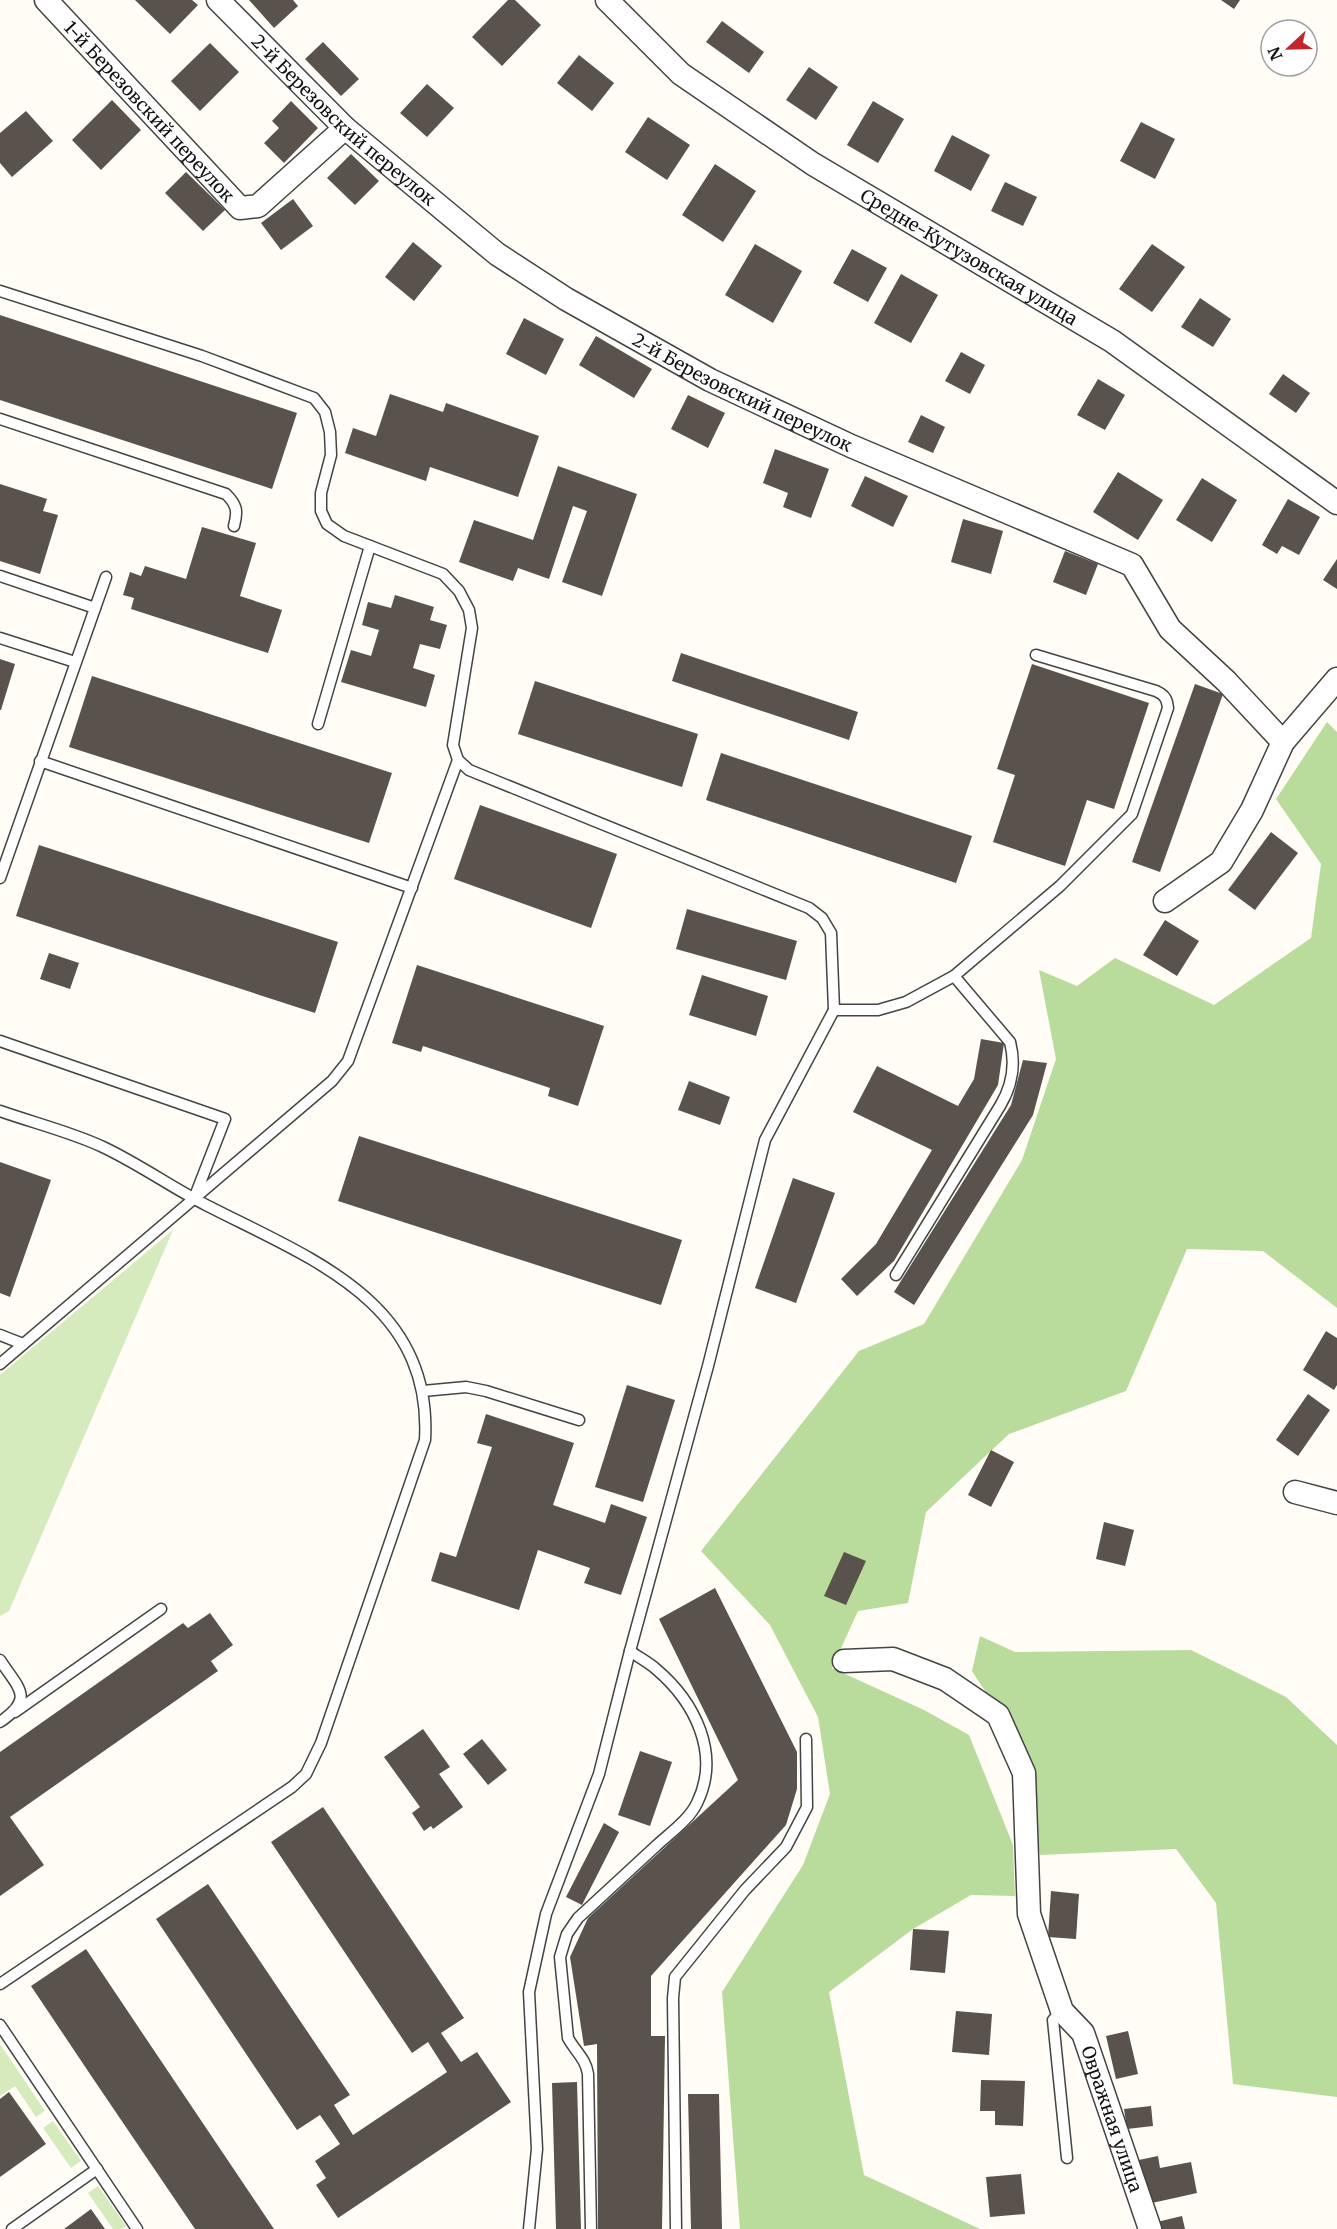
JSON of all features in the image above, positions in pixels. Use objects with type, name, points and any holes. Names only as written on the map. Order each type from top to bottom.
[{"type":"street","name":"1-й Березовский переулок","points":[[46,0],[240,208],[258,206],[345,128]]},
{"type":"street","name":"2-й Березовский переулок","points":[[219,0],[345,128],[497,255],[566,299],[710,380],[851,446],[1132,565],[1170,629],[1226,681],[1283,742]]},
{"type":"street","name":"Средне-Кутузовская улица","points":[[608,0],[690,81],[813,164],[1113,341],[1337,503]]},
{"type":"street","points":[[1166,901],[1221,862],[1252,810],[1283,742],[1337,678]]},
{"type":"street","points":[[1295,1492],[1337,1503]]},
{"type":"street","name":"Овражная улица","points":[[844,1661],[893,1659],[945,1679],[998,1715],[1024,1773],[1029,1914],[1062,2011],[1083,2033],[1150,2229]]},
{"type":"lane","points":[[0,291],[202,356],[314,398],[325,412],[330,432],[330,455],[321,493],[321,511],[327,524],[344,536],[443,574],[459,591],[469,610],[472,628],[453,745],[458,759],[469,770],[809,908],[822,918],[831,933],[834,1010],[765,1140],[708,1366],[599,1774],[546,1914],[529,1992],[537,2149],[529,2229]]},
{"type":"lane","points":[[0,419],[226,494],[235,503],[238,513],[234,526]]},
{"type":"lane","points":[[318,724],[370,546]]},
{"type":"lane","points":[[0,576],[95,608]]},
{"type":"lane","points":[[0,878],[106,577]]},
{"type":"lane","points":[[0,638],[75,662]]},
{"type":"lane","points":[[834,1010],[878,1010],[906,1002],[954,976],[1060,885],[1132,814],[1168,708],[1167,700],[1163,694],[1156,691],[1036,655]]},
{"type":"lane","points":[[0,1364],[332,1081],[348,1061],[458,759]]},
{"type":"lane","points":[[40,761],[412,888]]},
{"type":"lane","points":[[896,1275],[1000,1107],[1011,1082],[1013,1055],[1010,1042],[954,976]]},
{"type":"lane","points":[[0,1041],[225,1119],[194,1199]]},
{"type":"lane","points":[[0,1111],[103,1147],[194,1199],[347,1280],[373,1303],[395,1330],[415,1361],[423,1391],[426,1416],[425,1440],[321,1743],[306,1774],[292,1787],[0,1984]]},
{"type":"lane","points":[[0,1335],[23,1344]]},
{"type":"lane","points":[[423,1391],[466,1387],[579,1420]]},
{"type":"lane","points":[[0,1722],[161,1609]]},
{"type":"lane","points":[[591,2229],[587,2065],[568,2038],[560,1958],[567,1934],[578,1918],[680,1824],[696,1804],[704,1783],[708,1757],[702,1733],[681,1693],[656,1669],[630,1651]]},
{"type":"lane","points":[[0,1659],[21,1694],[21,1703],[15,1712]]},
{"type":"lane","points":[[676,2229],[673,1998],[675,1977],[745,1890],[786,1847],[807,1807],[806,1739]]},
{"type":"lane","points":[[1062,2011],[1053,2020],[1067,2158]]},
{"type":"lane","points":[[0,2025],[137,2229]]},
{"type":"lane","points":[[12,2229],[98,2169]]},
{"type":"green space","points":[[1327,722],[1337,732],[1337,1308],[1263,1251],[1187,1249],[1126,1391],[1009,1434],[926,1512],[908,1603],[858,1611],[832,1668],[924,1710],[969,1735],[1013,1845],[1015,1896],[971,1895],[913,1929],[829,1992],[864,2175],[980,2229],[740,2229],[722,1992],[803,1865],[830,1794],[818,1717],[770,1625],[701,1551],[859,1351],[924,1324],[1022,1160],[1056,1059],[1039,970],[1077,986],[1115,958],[1214,1005],[1311,938],[1321,864],[1276,799]]},
{"type":"green space","points":[[173,1230],[9,1611],[0,1616],[0,1375]]},
{"type":"green space","points":[[980,1636],[1015,1652],[1191,1650],[1286,1697],[1337,1745],[1337,2097],[1233,2084],[1216,1903],[1176,1849],[1040,1855],[1019,1743],[972,1671]]},
{"type":"green space","points":[[0,2044],[45,2111],[36,2117],[15,2086],[0,2096]]},
{"type":"green space","points":[[53,2121],[81,2161],[71,2168],[43,2128]]},
{"type":"green space","points":[[98,2186],[126,2226],[113,2229],[88,2193]]},
{"type":"building","points":[[135,0],[192,0],[198,5],[170,34]]},
{"type":"building","points":[[249,0],[293,0],[298,6],[274,28]]},
{"type":"building","points":[[508,0],[515,0],[541,25],[502,66],[472,37]]},
{"type":"building","points":[[1221,0],[1240,0],[1234,9]]},
{"type":"building","points":[[722,21],[764,52],[749,73],[706,42]]},
{"type":"building","points":[[323,42],[359,79],[341,96],[305,59]]},
{"type":"building","points":[[210,43],[239,72],[200,111],[171,81]]},
{"type":"building","points":[[579,55],[614,83],[592,111],[557,83]]},
{"type":"building","points":[[809,67],[838,87],[816,120],[786,100]]},
{"type":"building","points":[[427,84],[454,108],[427,137],[400,113]]},
{"type":"building","points":[[112,100],[141,130],[101,170],[72,140]]},
{"type":"building","points":[[291,101],[318,128],[284,163],[264,143],[279,128],[272,121]]},
{"type":"building","points":[[873,101],[904,119],[878,163],[847,145]]},
{"type":"building","points":[[26,111],[53,141],[12,177],[0,163],[0,133]]},
{"type":"building","points":[[648,117],[690,145],[667,180],[625,152]]},
{"type":"building","points":[[1141,122],[1175,139],[1155,179],[1120,161]]},
{"type":"building","points":[[952,135],[990,155],[971,191],[934,171]]},
{"type":"building","points":[[351,154],[379,181],[355,205],[327,178]]},
{"type":"building","points":[[715,164],[756,191],[723,242],[682,215]]},
{"type":"building","points":[[186,172],[225,210],[203,231],[165,193]]},
{"type":"building","points":[[1005,182],[1037,197],[1023,226],[991,211]]},
{"type":"building","points":[[293,199],[313,226],[281,250],[261,223]]},
{"type":"building","points":[[413,242],[442,266],[414,301],[385,277]]},
{"type":"building","points":[[755,244],[802,271],[773,323],[725,295]]},
{"type":"building","points":[[1152,244],[1185,267],[1152,312],[1119,289]]},
{"type":"building","points":[[852,249],[887,268],[868,302],[833,283]]},
{"type":"building","points":[[901,274],[938,295],[911,343],[874,323]]},
{"type":"building","points":[[1200,298],[1231,319],[1213,347],[1181,327]]},
{"type":"building","points":[[0,315],[297,413],[272,489],[0,400]]},
{"type":"building","points":[[524,318],[564,339],[546,375],[506,354]]},
{"type":"building","points":[[596,336],[652,369],[634,398],[579,365]]},
{"type":"building","points":[[961,352],[985,365],[970,394],[945,381]]},
{"type":"building","points":[[1283,374],[1310,393],[1296,413],[1269,394]]},
{"type":"building","points":[[1098,379],[1125,395],[1105,430],[1077,415]]},
{"type":"building","points":[[390,394],[443,412],[446,403],[539,436],[518,497],[430,467],[426,481],[345,453],[353,428],[376,436]]},
{"type":"building","points":[[688,395],[725,413],[708,448],[671,429]]},
{"type":"building","points":[[921,415],[945,427],[933,453],[908,442]]},
{"type":"building","points":[[775,449],[829,469],[811,518],[783,507],[788,493],[763,483]]},
{"type":"building","points":[[558,466],[637,494],[602,596],[562,582],[587,511],[573,506],[549,579],[518,568],[513,581],[459,562],[474,520],[533,540]]},
{"type":"building","points":[[1118,472],[1163,500],[1138,540],[1093,512]]},
{"type":"building","points":[[865,476],[908,496],[893,527],[851,506]]},
{"type":"building","points":[[1202,478],[1237,500],[1212,542],[1176,520]]},
{"type":"building","points":[[0,484],[47,499],[43,511],[58,515],[40,574],[0,561]]},
{"type":"building","points":[[1288,499],[1320,517],[1299,555],[1282,546],[1277,554],[1262,545]]},
{"type":"building","points":[[963,519],[1003,531],[991,574],[951,562]]},
{"type":"building","points":[[202,527],[256,543],[240,596],[282,610],[268,653],[131,609],[134,598],[123,595],[130,572],[141,576],[145,566],[186,579]]},
{"type":"building","points":[[1065,551],[1098,564],[1086,595],[1053,582]]},
{"type":"building","points":[[1337,559],[1337,589],[1323,580]]},
{"type":"building","points":[[395,595],[434,607],[430,620],[447,625],[440,649],[420,644],[413,668],[435,675],[426,707],[341,682],[351,650],[371,656],[379,630],[362,625],[368,602],[391,608]]},
{"type":"building","points":[[681,653],[858,712],[849,740],[672,681]]},
{"type":"building","points":[[0,659],[15,664],[1,710],[0,710]]},
{"type":"building","points":[[1032,664],[1149,703],[1114,809],[1087,800],[1065,866],[993,842],[1015,775],[997,769]]},
{"type":"building","points":[[92,676],[392,773],[369,843],[69,747]]},
{"type":"building","points":[[535,681],[698,734],[682,787],[518,734]]},
{"type":"building","points":[[1195,684],[1223,694],[1160,872],[1132,862]]},
{"type":"building","points":[[721,753],[972,836],[956,883],[706,800]]},
{"type":"building","points":[[480,805],[617,854],[591,928],[454,879]]},
{"type":"building","points":[[1271,832],[1298,853],[1255,910],[1228,890]]},
{"type":"building","points":[[39,845],[338,942],[315,1013],[16,916]]},
{"type":"building","points":[[687,909],[797,941],[786,980],[676,949]]},
{"type":"building","points":[[1165,920],[1199,941],[1177,976],[1143,955]]},
{"type":"building","points":[[49,953],[79,963],[70,989],[40,979]]},
{"type":"building","points":[[417,965],[604,1026],[578,1106],[548,1096],[550,1088],[423,1046],[421,1052],[392,1043]]},
{"type":"building","points":[[702,975],[768,996],[756,1036],[689,1015]]},
{"type":"building","points":[[981,1039],[1004,1043],[998,1085],[894,1261],[857,1296],[841,1279],[876,1244],[932,1150],[853,1112],[877,1066],[958,1106],[974,1079]]},
{"type":"building","points":[[1023,1060],[1047,1063],[1033,1115],[914,1305],[894,1292],[1011,1105]]},
{"type":"building","points":[[689,1081],[730,1097],[720,1125],[678,1110]]},
{"type":"building","points":[[359,1136],[682,1240],[661,1305],[338,1201]]},
{"type":"building","points":[[0,1162],[51,1180],[10,1297],[0,1293]]},
{"type":"building","points":[[793,1178],[835,1193],[796,1303],[755,1288]]},
{"type":"building","points":[[1326,1331],[1337,1338],[1337,1385],[1334,1390],[1303,1370]]},
{"type":"building","points":[[627,1385],[675,1400],[643,1502],[595,1487]]},
{"type":"building","points":[[1308,1394],[1330,1410],[1298,1456],[1276,1440]]},
{"type":"building","points":[[486,1414],[574,1443],[553,1505],[605,1523],[611,1504],[647,1517],[621,1595],[584,1583],[590,1568],[538,1550],[519,1610],[431,1581],[440,1552],[456,1557],[492,1447],[477,1443]]},
{"type":"building","points":[[991,1450],[1014,1462],[991,1507],[968,1495]]},
{"type":"building","points":[[1104,1522],[1134,1530],[1125,1566],[1096,1559]]},
{"type":"building","points":[[844,1552],[866,1561],[846,1605],[824,1596]]},
{"type":"building","points":[[715,1588],[797,1752],[797,1789],[786,1825],[651,1976],[651,2036],[665,2036],[662,2229],[598,2229],[597,2044],[584,2046],[570,1957],[588,1918],[738,1780],[659,1619]]},
{"type":"building","points":[[210,1613],[233,1645],[211,1661],[218,1671],[10,1817],[44,1865],[0,1896],[0,1752],[183,1623],[188,1628]]},
{"type":"building","points":[[423,1729],[450,1767],[439,1774],[463,1807],[433,1829],[431,1826],[424,1831],[412,1813],[420,1807],[384,1757]]},
{"type":"building","points":[[482,1739],[507,1770],[488,1785],[463,1754]]},
{"type":"building","points":[[640,1751],[672,1762],[650,1826],[618,1815]]},
{"type":"building","points":[[323,1807],[464,2018],[441,2033],[461,2062],[477,2052],[511,2102],[338,2218],[316,2185],[326,2178],[315,2161],[340,2144],[320,2115],[297,2130],[156,1919],[208,1884],[350,2095],[334,2105],[353,2135],[447,2072],[428,2042],[412,2053],[271,1842]]},
{"type":"building","points":[[604,1823],[619,1832],[582,1905],[566,1897]]},
{"type":"building","points":[[1051,1891],[1079,1894],[1076,1939],[1048,1937]]},
{"type":"building","points":[[913,1929],[949,1931],[945,1973],[910,1970]]},
{"type":"building","points":[[86,1949],[274,2229],[195,2229],[94,2080],[31,1986]]},
{"type":"building","points":[[956,2011],[992,2014],[989,2055],[952,2052]]},
{"type":"building","points":[[1128,2031],[1138,2074],[1116,2079],[1106,2036]]},
{"type":"building","points":[[981,2080],[1025,2081],[1023,2126],[995,2125],[995,2111],[980,2111]]},
{"type":"building","points":[[577,2082],[581,2229],[556,2229],[552,2083]]},
{"type":"building","points":[[9,2092],[46,2144],[0,2177],[0,2099]]},
{"type":"building","points":[[688,2094],[719,2094],[722,2229],[691,2229]]},
{"type":"building","points":[[1151,2106],[1153,2126],[1127,2129],[1124,2109]]},
{"type":"building","points":[[1158,2156],[1160,2168],[1191,2162],[1197,2193],[1143,2205],[1134,2161]]},
{"type":"building","points":[[1021,2174],[1025,2214],[990,2217],[986,2177]]},
{"type":"building","points":[[91,2209],[105,2229],[64,2229]]},
{"type":"building","points":[[1182,2216],[1185,2229],[1158,2229],[1157,2222]]}]
